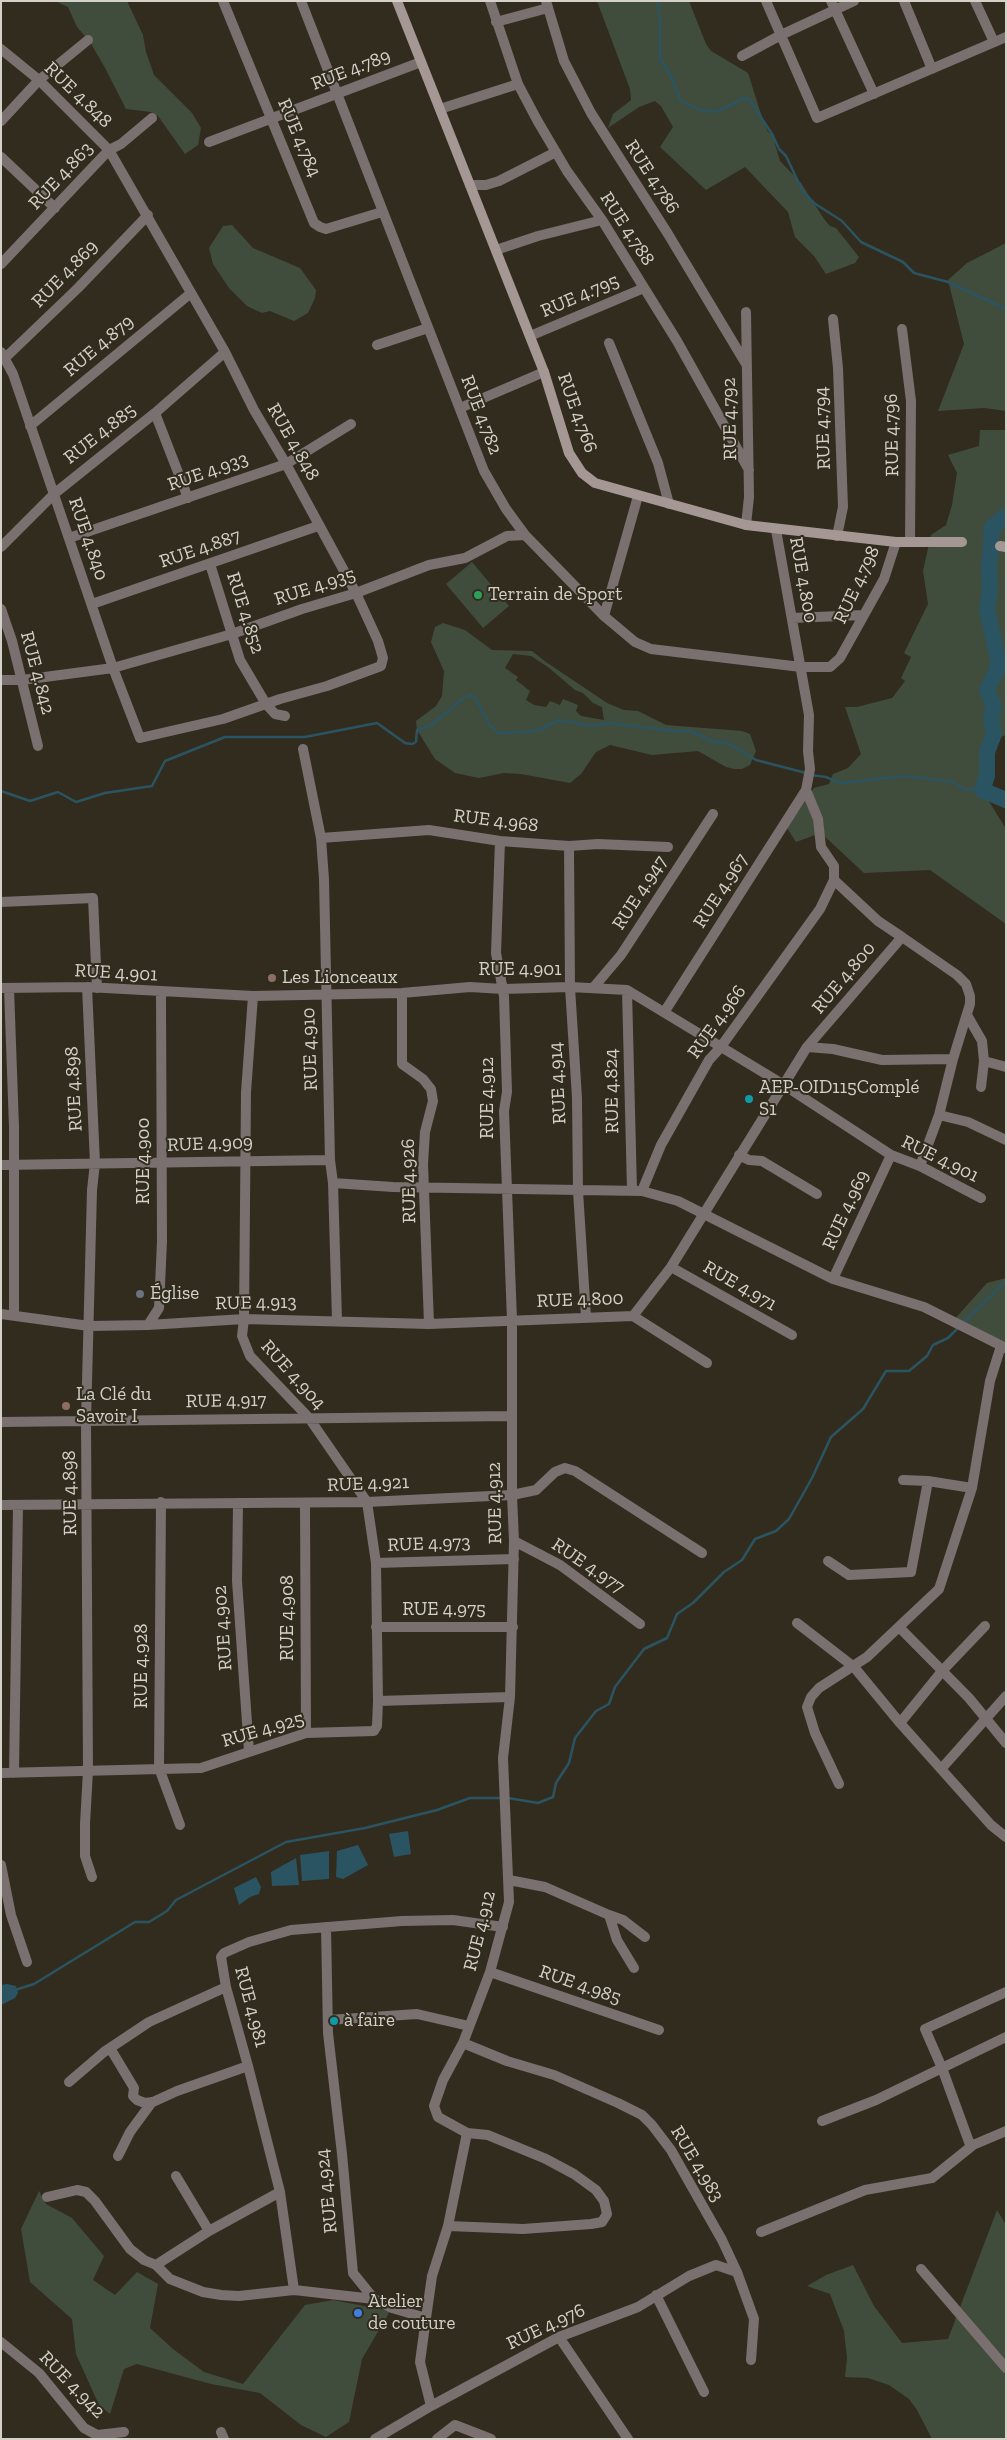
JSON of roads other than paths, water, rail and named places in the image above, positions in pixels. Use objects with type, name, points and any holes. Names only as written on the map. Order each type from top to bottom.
[{"type":"street","name":"RUE 4.784","points":[[223,1],[314,223],[326,229],[382,212]]},
{"type":"street","name":"RUE 4.782","points":[[301,1],[484,471],[506,509],[525,536],[604,616],[635,642],[651,649],[801,667]]},
{"type":"street","name":"RUE 4.766","points":[[397,1],[544,372],[569,453],[582,473],[595,483],[746,525],[776,530],[896,542],[962,542]]},
{"type":"street","name":"RUE 4.788","points":[[490,1],[518,84],[567,171],[602,220],[677,341],[749,470]]},
{"type":"street","points":[[766,1],[814,115],[817,118],[1006,37]]},
{"type":"street","points":[[742,56],[833,5],[854,1]]},
{"type":"street","points":[[904,1],[932,69]]},
{"type":"street","points":[[975,1],[994,42]]},
{"type":"street","points":[[496,22],[547,4]]},
{"type":"street","name":"RUE 4.786","points":[[547,4],[564,61],[591,113],[668,234],[746,364]]},
{"type":"street","points":[[833,5],[874,94]]},
{"type":"street","points":[[1,121],[39,80],[88,40]]},
{"type":"street","name":"RUE 4.848","points":[[1,49],[39,80],[109,150],[148,214],[225,352],[254,410],[286,464],[356,593],[378,641],[383,658],[381,666],[327,686],[223,719],[140,738]]},
{"type":"street","name":"RUE 4.789","points":[[208,142],[421,62]]},
{"type":"street","points":[[440,109],[518,84]]},
{"type":"street","name":"RUE 4.863","points":[[4,257],[55,208],[109,150],[121,144],[152,118]]},
{"type":"street","points":[[470,185],[486,185],[499,181],[556,152]]},
{"type":"street","points":[[1,157],[55,208]]},
{"type":"street","name":"RUE 4.869","points":[[3,355],[78,288],[148,214]]},
{"type":"street","points":[[496,250],[538,236],[602,220]]},
{"type":"street","name":"RUE 4.795","points":[[530,336],[644,288]]},
{"type":"street","name":"RUE 4.879","points":[[30,426],[191,293]]},
{"type":"street","name":"RUE 4.792","points":[[746,312],[749,470],[746,525]]},
{"type":"street","name":"RUE 4.794","points":[[833,318],[838,368],[843,507],[837,536]]},
{"type":"street","points":[[377,345],[428,328]]},
{"type":"street","name":"RUE 4.796","points":[[902,328],[911,401],[910,542]]},
{"type":"street","points":[[609,343],[658,463],[669,504]]},
{"type":"street","name":"RUE 4.885","points":[[1,547],[54,494],[154,413],[225,352]]},
{"type":"street","name":"RUE 4.840","points":[[3,355],[54,494],[113,668],[140,738]]},
{"type":"street","points":[[460,408],[544,372]]},
{"type":"street","points":[[154,413],[188,498]]},
{"type":"street","name":"RUE 4.933","points":[[69,538],[286,464],[351,424]]},
{"type":"street","points":[[604,616],[638,496]]},
{"type":"street","name":"RUE 4.887","points":[[92,604],[318,526]]},
{"type":"street","name":"RUE 4.800","points":[[512,1320],[633,1316],[671,1266],[807,1047],[902,937],[878,921],[834,880],[834,866],[821,847],[818,819],[808,785],[810,769],[809,715],[776,530]]},
{"type":"street","name":"RUE 4.935","points":[[1,680],[22,680],[113,668],[232,634],[302,609],[356,593],[429,565],[465,558],[507,536],[525,536]]},
{"type":"street","name":"RUE 4.798","points":[[801,667],[830,667],[836,663],[884,579],[896,542]]},
{"type":"street","name":"RUE 4.852","points":[[210,564],[240,660],[266,704],[275,714],[285,716]]},
{"type":"street","name":"RUE 4.842","points":[[1,609],[22,680],[38,746]]},
{"type":"street","points":[[792,618],[864,615]]},
{"type":"street","name":"RUE 4.910","points":[[303,749],[321,838],[328,946],[326,994],[330,1160],[333,1183],[337,1320]]},
{"type":"street","name":"RUE 4.967","points":[[665,1011],[808,785]]},
{"type":"street","name":"RUE 4.947","points":[[593,988],[621,955],[714,814]]},
{"type":"street","name":"RUE 4.968","points":[[321,838],[429,830],[500,841],[569,846],[598,844],[668,846]]},
{"type":"street","name":"RUE 4.912","points":[[448,2226],[523,2229],[591,2224],[602,2222],[607,2214],[604,2201],[596,2190],[574,2174],[544,2158],[488,2135],[467,2133],[438,2117],[434,2106],[443,2080],[463,2043],[490,1972],[508,1902],[509,1880],[505,1841],[503,1758],[510,1697],[514,1541],[511,1416],[512,1320],[504,1111],[507,1092],[503,989],[496,953],[500,841]]},
{"type":"street","name":"RUE 4.914","points":[[569,846],[570,987],[577,1098],[578,1191],[586,1317]]},
{"type":"street","name":"RUE 4.966","points":[[637,1191],[709,1060],[720,1048],[820,909],[834,880]]},
{"type":"street","points":[[1,902],[92,898],[98,988]]},
{"type":"street","points":[[902,937],[957,975],[966,984],[970,996],[967,1015],[953,1059],[939,1115],[920,1166]]},
{"type":"street","name":"RUE 4.901","points":[[5,988],[87,987],[253,996],[402,992],[470,987],[503,989],[570,987],[627,990],[665,1011],[720,1048],[784,1085],[891,1155],[920,1166],[981,1198]]},
{"type":"street","name":"RUE 4.898","points":[[87,987],[95,1163],[92,1190],[86,1421],[88,1503],[88,1771],[85,1856],[92,1877]]},
{"type":"street","points":[[5,988],[12,1085],[15,1165],[14,1314]]},
{"type":"street","name":"RUE 4.824","points":[[627,990],[637,1191]]},
{"type":"street","name":"RUE 4.900","points":[[148,1325],[159,1308],[162,1164],[161,992]]},
{"type":"street","name":"RUE 4.926","points":[[402,992],[402,1064],[423,1080],[431,1089],[433,1101],[424,1132],[429,1324]]},
{"type":"street","name":"RUE 4.904","points":[[253,996],[246,1092],[244,1319],[242,1336],[250,1356],[309,1418],[367,1502],[376,1563],[378,1701]]},
{"type":"street","points":[[967,1015],[982,1041],[984,1061],[981,1087]]},
{"type":"street","points":[[807,1047],[832,1049],[882,1060],[953,1059]]},
{"type":"street","points":[[984,1061],[1006,1067]]},
{"type":"street","points":[[1,1086],[12,1085]]},
{"type":"street","points":[[939,1115],[968,1122],[1006,1140]]},
{"type":"street","points":[[739,1155],[749,1160],[762,1160],[817,1194]]},
{"type":"street","name":"RUE 4.969","points":[[833,1279],[891,1155]]},
{"type":"street","name":"RUE 4.909","points":[[1,1165],[330,1160]]},
{"type":"street","points":[[333,1183],[425,1188],[637,1191],[678,1201],[833,1279],[924,1307],[1003,1347],[990,1381],[972,1488],[939,1589],[854,1667],[819,1688],[811,1696],[807,1707],[815,1732],[839,1784]]},
{"type":"street","name":"RUE 4.971","points":[[671,1266],[792,1335]]},
{"type":"street","name":"RUE 4.913","points":[[1,1314],[14,1314],[89,1326],[148,1325],[244,1319],[337,1320],[429,1324],[512,1320]]},
{"type":"street","points":[[633,1316],[707,1363]]},
{"type":"street","name":"RUE 4.917","points":[[1,1422],[511,1416]]},
{"type":"street","name":"RUE 4.921","points":[[1,1505],[161,1502],[367,1502],[512,1495],[536,1490],[555,1472],[565,1468],[575,1471],[702,1553]]},
{"type":"street","points":[[903,1480],[928,1481],[972,1488]]},
{"type":"street","points":[[828,1561],[849,1575],[911,1572],[928,1481]]},
{"type":"street","name":"RUE 4.928","points":[[161,1502],[159,1768],[180,1825]]},
{"type":"street","name":"RUE 4.902","points":[[238,1503],[237,1581],[249,1751]]},
{"type":"street","name":"RUE 4.908","points":[[305,1503],[306,1733]]},
{"type":"street","points":[[14,1772],[18,1505]]},
{"type":"street","name":"RUE 4.977","points":[[514,1541],[560,1565],[640,1624]]},
{"type":"street","name":"RUE 4.973","points":[[376,1563],[514,1559]]},
{"type":"street","points":[[797,1623],[854,1667],[900,1723],[991,1825],[1006,1837]]},
{"type":"street","points":[[900,1723],[943,1670],[986,1626]]},
{"type":"street","name":"RUE 4.975","points":[[376,1627],[513,1627]]},
{"type":"street","points":[[899,1627],[943,1670],[1006,1743]]},
{"type":"street","points":[[942,1768],[986,1721],[1006,1696]]},
{"type":"street","points":[[378,1701],[510,1697]]},
{"type":"street","name":"RUE 4.925","points":[[1,1773],[201,1768],[306,1733],[374,1731],[377,1726],[378,1701]]},
{"type":"street","points":[[1,1865],[11,1916],[27,1962]]},
{"type":"street","points":[[509,1880],[545,1887],[624,1920],[645,1937]]},
{"type":"street","points":[[609,1915],[617,1940],[634,1968]]},
{"type":"street","name":"RUE 4.981","points":[[294,2290],[280,2192],[226,1986],[221,1961],[224,1953],[266,1936],[291,1930],[326,1926],[453,1920],[503,1926]]},
{"type":"street","name":"RUE 4.924","points":[[326,1926],[328,2020],[353,2273],[374,2298],[392,2308],[426,2318]]},
{"type":"street","name":"RUE 4.985","points":[[490,1972],[659,2030]]},
{"type":"street","points":[[70,2082],[110,2048],[166,2012],[226,1986]]},
{"type":"street","points":[[973,2145],[970,2142],[942,2068],[925,2033],[927,2027],[1006,1992]]},
{"type":"street","points":[[328,2020],[417,2014],[469,2026]]},
{"type":"street","points":[[822,2121],[876,2100],[1006,2037]]},
{"type":"street","name":"RUE 4.983","points":[[463,2043],[554,2075],[642,2115],[652,2125],[672,2150],[722,2240],[737,2272],[754,2319],[751,2360]]},
{"type":"street","points":[[110,2048],[134,2088],[133,2096],[137,2100],[152,2102],[248,2066]]},
{"type":"street","points":[[118,2156],[130,2132],[152,2102]]},
{"type":"street","points":[[761,2232],[865,2190],[932,2178],[973,2145],[1006,2131]]},
{"type":"street","points":[[431,2406],[420,2362],[432,2276],[448,2226],[467,2133]]},
{"type":"street","points":[[176,2176],[209,2230]]},
{"type":"street","points":[[47,2197],[77,2190],[86,2192],[95,2201],[130,2249],[144,2260],[156,2265],[170,2279],[203,2292],[221,2296],[294,2290],[374,2298]]},
{"type":"street","points":[[156,2265],[209,2230],[280,2192]]},
{"type":"street","name":"RUE 4.976","points":[[375,2439],[431,2406],[559,2337],[638,2307],[689,2276],[716,2265],[737,2272]]},
{"type":"street","points":[[921,2269],[1006,2368]]},
{"type":"street","points":[[656,2295],[704,2392]]},
{"type":"street","points":[[559,2337],[628,2439]]},
{"type":"street","name":"RUE 4.942","points":[[1,2342],[39,2373],[84,2428],[97,2435],[124,2432]]},
{"type":"street","points":[[437,2439],[455,2425],[491,2439]]},
{"type":"water","points":[[408,1831],[411,1854],[394,1857],[389,1834]]},
{"type":"water","points":[[358,1845],[368,1865],[343,1879],[336,1877],[337,1851]]},
{"type":"water","points":[[329,1851],[329,1879],[302,1881],[300,1855]]},
{"type":"water","points":[[296,1858],[299,1885],[272,1886],[271,1872]]},
{"type":"water","points":[[256,1877],[261,1887],[259,1894],[250,1897],[239,1905],[234,1888]]},
{"type":"water","points":[[1,1985],[16,1986],[18,1993],[15,1998],[1,2005]]},
{"type":"waterway","points":[[657,1],[660,18],[660,59],[671,76],[680,100],[700,110],[716,112],[745,98],[749,99],[772,134],[779,149],[786,156],[803,192],[814,203],[842,221],[861,242],[903,262],[914,273],[948,282],[1006,309]]},
{"type":"waterway","points":[[1006,516],[992,527],[989,573],[990,590],[987,610],[998,659],[997,670],[987,690],[994,707],[991,719],[994,734],[987,752],[987,776],[982,790],[1006,800]]},
{"type":"waterway","points":[[1,791],[30,801],[58,792],[76,802],[105,793],[152,786],[165,761],[225,737],[305,737],[377,723],[405,743],[412,744],[416,742],[417,730],[432,725],[462,699],[470,695],[475,697],[490,726],[499,733],[536,731],[559,720],[591,726],[608,723],[690,731],[714,742],[728,743],[756,760],[806,773]]},
{"type":"waterway","points":[[811,775],[826,777],[840,783],[905,776],[953,782],[964,789],[982,790]]},
{"type":"waterway","points":[[963,1323],[1006,1281]]},
{"type":"waterway","points":[[508,1798],[538,1803],[553,1797],[556,1783],[569,1763],[575,1738],[596,1711],[609,1704],[615,1687],[644,1649],[667,1638],[677,1614],[693,1603],[724,1572],[742,1560],[755,1539],[776,1531],[789,1519],[812,1478],[831,1437],[863,1409],[886,1371],[909,1371],[927,1356],[933,1345],[948,1338],[959,1327]]},
{"type":"waterway","points":[[15,1990],[34,1984],[135,1922],[149,1922],[167,1911],[176,1900],[286,1842],[365,1828],[437,1810],[470,1798],[502,1798]]},
{"type":"place","name":"Terrain de Sport","points":[[478,595]]},
{"type":"place","name":"Les Lionceaux","points":[[272,978]]},
{"type":"place","name":"AEP-OID115Complé S1","points":[[749,1099]]},
{"type":"place","name":"Église","points":[[140,1294]]},
{"type":"place","name":"La Clé du Savoir I","points":[[66,1406]]},
{"type":"place","name":"à faire","points":[[334,2021]]},
{"type":"place","name":"Atelier de couture","points":[[358,2313]]}]
